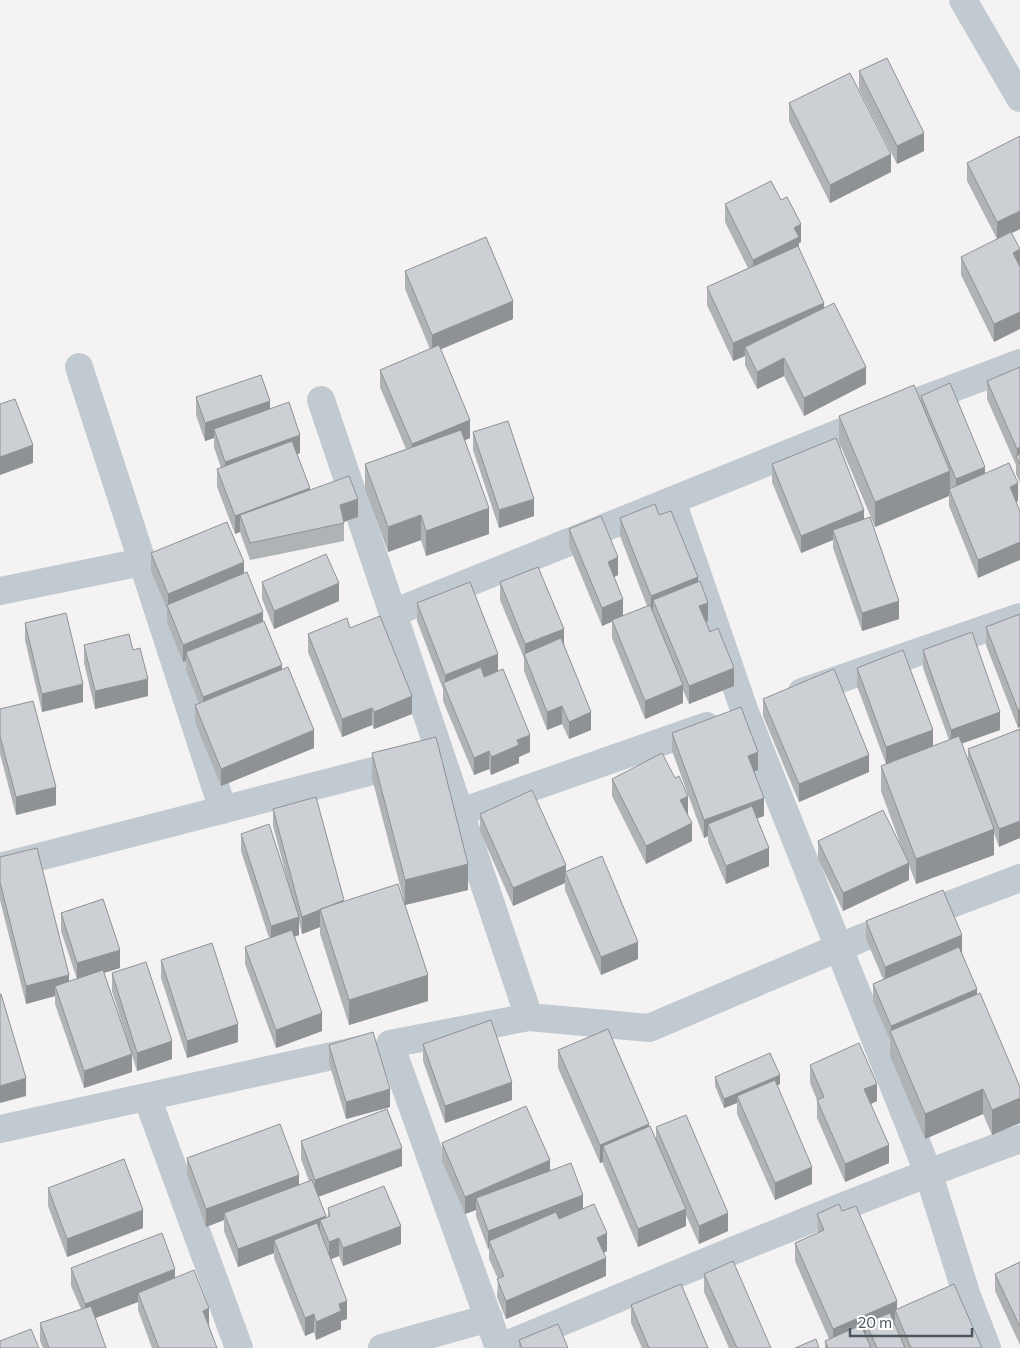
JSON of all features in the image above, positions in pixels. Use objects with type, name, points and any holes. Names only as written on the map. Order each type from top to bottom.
[{"type":"street","points":[[963,0],[1020,98]]},
{"type":"street","points":[[393,613],[925,399],[1020,363]]},
{"type":"street","points":[[79,367],[223,810]]},
{"type":"street","points":[[321,400],[529,1017]]},
{"type":"street","points":[[672,501],[763,706],[839,948],[928,1172],[987,1348]]},
{"type":"street","points":[[0,591],[142,562]]},
{"type":"street","points":[[461,812],[1020,617]]},
{"type":"street","points":[[0,867],[441,753]]},
{"type":"street","points":[[0,1129],[390,1044],[529,1017],[649,1028],[864,937],[1020,878]]},
{"type":"street","points":[[390,1044],[499,1348],[928,1172],[1020,1139]]},
{"type":"street","points":[[147,1097],[239,1348]]},
{"type":"street","points":[[382,1348],[488,1318]]},
{"type":"building","points":[[887,58],[924,133],[897,146],[859,71]]},
{"type":"building","points":[[850,73],[891,154],[830,185],[789,103]]},
{"type":"building","points":[[1020,136],[1020,211],[997,222],[967,163]]},
{"type":"building","points":[[771,181],[781,200],[787,197],[801,224],[794,228],[799,237],[753,260],[725,204]]},
{"type":"building","points":[[1011,232],[1020,249],[1013,253],[1020,267],[1020,312],[994,324],[961,257]]},
{"type":"building","points":[[486,237],[513,301],[432,335],[405,271]]},
{"type":"building","points":[[798,246],[824,303],[733,343],[707,287]]},
{"type":"building","points":[[834,303],[866,367],[804,398],[784,358],[757,372],[745,347]]},
{"type":"building","points":[[439,345],[470,420],[412,444],[380,370]]},
{"type":"building","points":[[1020,367],[1020,447],[1017,449],[987,381]]},
{"type":"building","points":[[261,375],[270,401],[205,423],[196,397]]},
{"type":"building","points":[[950,383],[985,467],[956,479],[921,396]]},
{"type":"building","points":[[914,385],[950,471],[875,502],[839,416]]},
{"type":"building","points":[[15,399],[33,445],[0,457],[0,404]]},
{"type":"building","points":[[289,402],[300,435],[225,462],[214,429]]},
{"type":"building","points":[[508,421],[534,499],[499,510],[473,432]]},
{"type":"building","points":[[461,430],[489,508],[426,531],[421,515],[388,527],[365,464]]},
{"type":"building","points":[[836,438],[864,510],[801,536],[772,464]]},
{"type":"building","points":[[292,441],[310,488],[235,516],[217,469]]},
{"type":"building","points":[[1020,454],[1020,465],[1016,456]]},
{"type":"building","points":[[1009,463],[1018,483],[1010,487],[1020,511],[1020,542],[978,560],[949,489]]},
{"type":"building","points":[[349,476],[358,499],[340,505],[344,523],[250,543],[240,515]]},
{"type":"building","points":[[655,504],[659,515],[671,511],[698,577],[651,596],[620,518]]},
{"type":"building","points":[[601,516],[618,557],[608,562],[623,599],[602,608],[569,529]]},
{"type":"building","points":[[870,517],[899,601],[862,613],[833,530]]},
{"type":"building","points":[[227,522],[244,562],[168,594],[151,553]]},
{"type":"building","points":[[326,554],[339,583],[274,611],[262,582]]},
{"type":"building","points":[[538,567],[564,629],[525,644],[500,582]]},
{"type":"building","points":[[247,572],[263,612],[183,645],[167,605]]},
{"type":"building","points":[[700,581],[708,603],[699,606],[710,632],[718,628],[734,668],[689,686],[653,600]]},
{"type":"building","points":[[470,582],[498,654],[445,675],[417,603]]},
{"type":"building","points":[[650,605],[683,685],[645,701],[612,620]]},
{"type":"building","points":[[66,613],[83,684],[42,694],[25,623]]},
{"type":"building","points":[[1020,614],[1020,709],[1018,710],[986,627]]},
{"type":"building","points":[[380,616],[412,696],[374,712],[372,708],[342,719],[308,634],[347,618],[350,628]]},
{"type":"building","points":[[264,621],[282,665],[203,697],[186,652]]},
{"type":"building","points":[[972,632],[1000,712],[951,730],[923,650]]},
{"type":"building","points":[[129,634],[133,650],[140,648],[148,679],[95,691],[84,645]]},
{"type":"building","points":[[561,638],[591,712],[569,722],[562,706],[547,712],[524,654]]},
{"type":"building","points":[[903,650],[933,730],[886,747],[857,668]]},
{"type":"building","points":[[288,667],[314,730],[221,769],[195,705]]},
{"type":"building","points":[[481,667],[484,677],[503,669],[530,735],[517,740],[519,745],[491,757],[489,751],[474,758],[443,683]]},
{"type":"building","points":[[834,669],[869,755],[799,784],[763,699]]},
{"type":"building","points":[[33,701],[56,787],[16,797],[0,736],[0,709]]},
{"type":"building","points":[[741,707],[758,752],[748,756],[764,798],[704,820],[672,733]]},
{"type":"building","points":[[1020,729],[1020,821],[999,829],[968,749]]},
{"type":"building","points":[[959,736],[994,829],[916,859],[881,766]]},
{"type":"building","points":[[436,737],[468,864],[405,880],[372,753]]},
{"type":"building","points":[[662,753],[675,778],[679,776],[688,796],[680,800],[692,823],[646,846],[612,779]]},
{"type":"building","points":[[532,790],[566,865],[513,888],[480,814]]},
{"type":"building","points":[[316,797],[344,900],[302,917],[273,809]]},
{"type":"building","points":[[752,806],[769,848],[726,866],[708,824]]},
{"type":"building","points":[[883,810],[909,863],[843,893],[818,841]]},
{"type":"building","points":[[269,824],[299,917],[271,926],[241,834]]},
{"type":"building","points":[[37,848],[69,975],[26,986],[0,882],[0,857]]},
{"type":"building","points":[[602,856],[638,942],[601,957],[565,872]]},
{"type":"building","points":[[398,884],[428,975],[349,1000],[320,909]]},
{"type":"building","points":[[943,890],[962,935],[885,967],[866,921]]},
{"type":"building","points":[[103,899],[120,950],[77,963],[61,913]]},
{"type":"building","points":[[292,930],[322,1013],[276,1030],[245,947]]},
{"type":"building","points":[[212,943],[238,1024],[187,1041],[161,960]]},
{"type":"building","points":[[959,947],[977,989],[891,1026],[873,984]]},
{"type":"building","points":[[146,962],[172,1041],[137,1053],[112,973]]},
{"type":"building","points":[[103,970],[132,1054],[84,1071],[55,986]]},
{"type":"building","points":[[980,993],[1020,1087],[1020,1098],[992,1110],[983,1089],[925,1114],[890,1031]]},
{"type":"building","points":[[0,994],[26,1078],[0,1086]]},
{"type":"building","points":[[491,1020],[512,1082],[445,1106],[423,1044]]},
{"type":"building","points":[[608,1029],[649,1124],[600,1145],[558,1050]]},
{"type":"building","points":[[373,1032],[390,1089],[346,1102],[329,1045]]},
{"type":"building","points":[[859,1043],[877,1084],[864,1089],[889,1145],[845,1164],[817,1100],[824,1097],[810,1065]]},
{"type":"building","points":[[770,1053],[780,1075],[724,1099],[715,1077]]},
{"type":"building","points":[[775,1080],[812,1167],[775,1183],[737,1096]]},
{"type":"building","points":[[526,1106],[550,1160],[465,1197],[442,1143]]},
{"type":"building","points":[[387,1109],[402,1148],[315,1180],[301,1141]]},
{"type":"building","points":[[686,1115],[728,1213],[699,1226],[656,1127]]},
{"type":"building","points":[[280,1124],[299,1175],[206,1209],[187,1158]]},
{"type":"building","points":[[650,1126],[686,1209],[638,1229],[603,1146]]},
{"type":"building","points":[[124,1159],[143,1210],[67,1239],[48,1188]]},
{"type":"building","points":[[571,1163],[583,1195],[488,1231],[476,1198]]},
{"type":"building","points":[[312,1180],[326,1216],[238,1249],[224,1213]]},
{"type":"building","points":[[384,1186],[401,1226],[343,1248],[339,1238],[329,1242],[320,1220],[330,1216],[328,1208]]},
{"type":"building","points":[[594,1204],[607,1233],[597,1238],[606,1258],[506,1301],[497,1279],[504,1276],[489,1241],[556,1212],[559,1219]]},
{"type":"building","points":[[839,1204],[842,1211],[856,1206],[897,1301],[833,1329],[795,1243],[824,1230],[817,1214]]},
{"type":"building","points":[[317,1223],[347,1301],[339,1304],[341,1311],[316,1322],[314,1314],[305,1318],[274,1240]]},
{"type":"building","points":[[162,1233],[175,1269],[85,1304],[71,1268]]},
{"type":"building","points":[[733,1261],[771,1348],[737,1348],[704,1274]]},
{"type":"building","points":[[1020,1262],[1020,1327],[995,1274]]},
{"type":"building","points":[[194,1270],[209,1308],[203,1311],[217,1348],[159,1348],[138,1293]]},
{"type":"building","points":[[681,1284],[708,1348],[649,1348],[631,1305]]},
{"type":"building","points":[[954,1284],[982,1348],[911,1348],[895,1310]]},
{"type":"building","points":[[91,1306],[106,1348],[49,1348],[40,1323]]},
{"type":"building","points":[[890,1313],[905,1348],[877,1348],[866,1323]]},
{"type":"building","points":[[558,1324],[568,1348],[522,1348],[519,1340]]},
{"type":"building","points":[[861,1325],[871,1348],[828,1348],[825,1341]]},
{"type":"building","points":[[31,1329],[39,1348],[0,1348],[0,1341]]},
{"type":"building","points":[[816,1339],[819,1348],[795,1348]]}]
